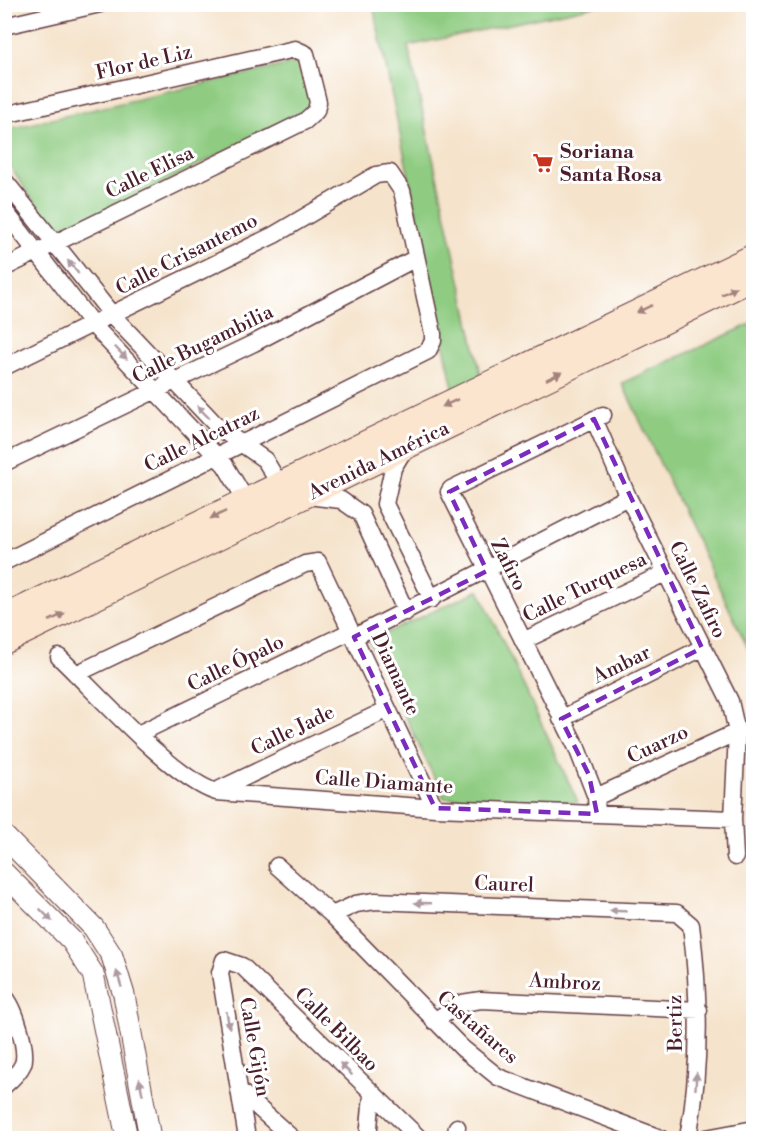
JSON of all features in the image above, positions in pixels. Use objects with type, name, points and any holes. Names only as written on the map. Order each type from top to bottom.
[{"type":"main road","name":"Avenida América","points":[[520,381],[753,256]]},
{"type":"main road","name":"Avenida América","points":[[293,495],[520,381],[753,278]]},
{"type":"main road","name":"Avenida América","points":[[4,617],[405,448],[489,396]]},
{"type":"main road","name":"Avenida América","points":[[4,642],[251,511]]},
{"type":"street","points":[[4,26],[100,4]]},
{"type":"street","name":"Calle Elisa","points":[[4,268],[314,115],[318,102],[306,54],[299,49],[292,49]]},
{"type":"street","name":"Flor de Liz","points":[[4,115],[292,49]]},
{"type":"street","name":"Calle Crisantemo","points":[[4,367],[113,316],[180,280],[274,235],[385,172],[395,177],[402,191],[416,258]]},
{"type":"street","points":[[4,180],[113,316],[219,428],[244,443],[265,460],[293,495],[340,500],[361,514],[406,612]]},
{"type":"street","points":[[4,210],[93,325],[157,390],[234,476],[251,511]]},
{"type":"street","name":"Calle Alcatraz","points":[[4,562],[428,351],[433,341],[416,258]]},
{"type":"street","name":"Calle Bugambilia","points":[[4,463],[337,302],[416,258]]},
{"type":"street","name":"Calle Zafiro","points":[[598,417],[628,497],[730,701],[737,732],[733,819],[735,857]]},
{"type":"street","name":"Zafiro","points":[[597,814],[596,797],[581,757],[450,496],[450,489],[598,417]]},
{"type":"street","points":[[405,448],[393,468],[385,504],[432,599]]},
{"type":"street","name":"Calle Ópalo","points":[[138,735],[353,634],[406,612],[628,497]]},
{"type":"street","points":[[361,514],[385,504]]},
{"type":"street","points":[[384,562],[408,550]]},
{"type":"street","name":"Diamante","points":[[76,674],[315,561],[321,564],[435,808]]},
{"type":"street","name":"Calle Turquesa","points":[[523,641],[665,573]]},
{"type":"street","name":"Ambar","points":[[561,718],[702,648]]},
{"type":"street","name":"Calle Diamante","points":[[59,657],[138,735],[195,783],[216,792],[435,808],[733,819]]},
{"type":"street","name":"Calle Jade","points":[[216,792],[388,709]]},
{"type":"street","name":"Cuarzo","points":[[596,797],[737,732]]},
{"type":"street","points":[[4,836],[100,935],[115,966],[150,1138]]},
{"type":"street","name":"Castañares","points":[[277,866],[332,915],[434,1021],[481,1065],[508,1083],[660,1138]]},
{"type":"street","points":[[4,873],[72,941],[86,963],[99,997],[127,1138]]},
{"type":"street","name":"Caurel","points":[[332,915],[356,904],[375,901],[677,913]]},
{"type":"street","name":"Bertiz","points":[[677,913],[691,925],[699,1010],[697,1084],[688,1138]]},
{"type":"street","name":"Calle Bilbao","points":[[221,962],[231,960],[242,966],[418,1138]]},
{"type":"street","name":"Calle Gijón","points":[[221,962],[220,973],[247,1138]]},
{"type":"street","points":[[4,996],[15,1012],[24,1056],[20,1070],[4,1086]]},
{"type":"street","name":"Ambroz","points":[[434,1021],[462,1003],[482,1000],[699,1010]]},
{"type":"street","points":[[108,1041],[131,1036]]},
{"type":"street","points":[[241,1092],[292,1138]]},
{"type":"street","points":[[368,1138],[372,1095]]},
{"type":"street","points":[[706,1138],[753,1129]]},
{"type":"highlighted area","points":[[594,419],[702,648],[561,719],[589,775],[597,814],[435,808],[354,637],[487,571],[449,492]]},
{"type":"green space","points":[[373,5],[599,5],[408,46],[482,379],[454,393]]},
{"type":"green space","points":[[299,62],[312,107],[58,237],[5,159],[4,130]]},
{"type":"green space","points":[[753,323],[753,659],[622,383]]},
{"type":"green space","points":[[479,590],[578,802],[444,798],[369,641]]},
{"type":"place","name":"Soriana Santa Rosa","points":[[543,163]]}]
